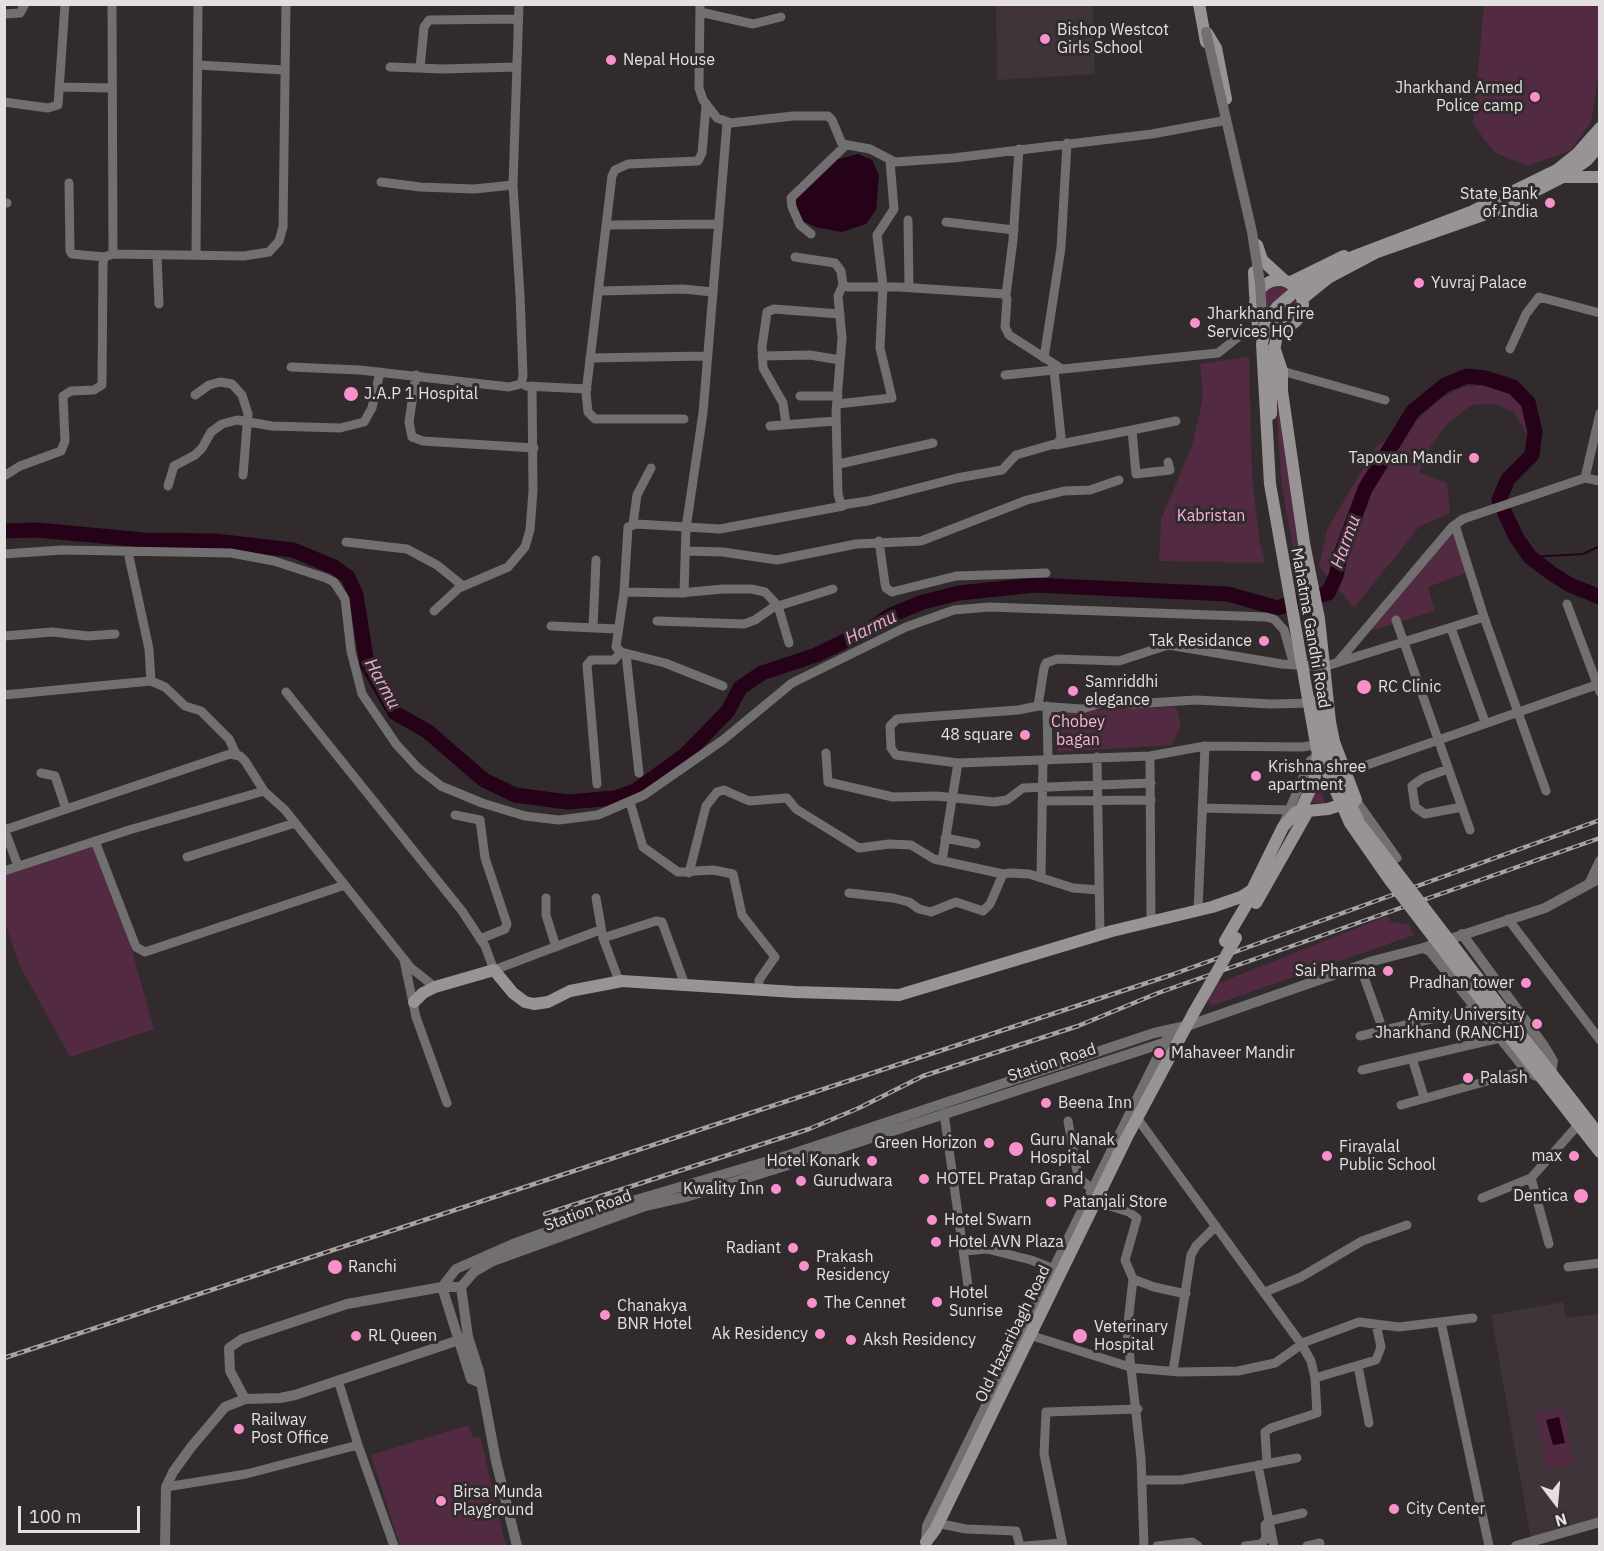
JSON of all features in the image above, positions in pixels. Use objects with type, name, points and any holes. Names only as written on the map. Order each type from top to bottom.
[{"type":"main road","points":[[1200,4],[1206,32],[1216,48],[1258,253],[1262,260],[1287,282],[1298,289],[1302,299],[1302,310],[1298,320],[1288,326],[1278,328],[1267,325],[1259,318],[1255,301],[1273,281],[1287,282],[1346,255],[1516,187],[1575,152],[1599,121]]},
{"type":"main road","name":"Mahatma Gandhi Road","points":[[1206,32],[1206,51],[1247,228],[1255,281],[1263,433],[1287,572],[1311,684],[1332,766],[1360,824],[1511,1037],[1599,1136]]},
{"type":"main road","points":[[925,1544],[957,1470],[1173,1037],[1190,1017],[1314,781],[1318,755],[1270,484],[1264,413],[1263,332],[1269,317],[1285,299],[1324,272],[1368,250],[1473,211],[1521,189],[1568,163],[1599,128]]},
{"type":"main road","points":[[1298,812],[1318,784],[1324,756],[1301,645],[1273,477],[1268,389],[1271,330],[1281,313],[1297,297],[1340,267],[1362,256],[1487,210],[1525,193],[1560,175],[1581,159],[1599,137]]},
{"type":"main road","points":[[1302,299],[1328,278],[1377,252],[1500,209],[1563,177],[1587,160],[1599,145]]},
{"type":"main road","points":[[1563,177],[1599,177]]},
{"type":"main road","name":"Mahatma Gandhi Road","points":[[1278,328],[1271,370],[1272,446],[1287,572]]},
{"type":"main road","points":[[414,1002],[423,993],[435,987],[494,970],[513,993],[525,1002],[534,1004],[548,1002],[570,991],[619,981],[899,994],[1100,934],[1198,910],[1241,897],[1252,890],[1283,827],[1296,812],[1328,809],[1356,800],[1334,742],[1323,667],[1319,619],[1284,409],[1282,371],[1274,347]]},
{"type":"main road","name":"Old Hazaribagh Road","points":[[925,1544],[935,1530],[1126,1139],[1173,1037]]},
{"type":"main road","name":"Mahatma Gandhi Road","points":[[1546,1075],[1578,1125],[1599,1152]]},
{"type":"street","points":[[4,14],[20,13],[25,4]]},
{"type":"street","points":[[4,102],[52,108],[58,105],[60,46],[65,4]]},
{"type":"street","points":[[4,476],[20,466],[61,451],[65,441],[63,396],[71,391],[94,390],[102,385],[109,255],[112,4]]},
{"type":"street","points":[[196,255],[198,4]]},
{"type":"street","points":[[69,183],[70,251],[72,254],[262,255],[274,248],[279,241],[283,227],[284,207],[285,4]]},
{"type":"street","points":[[519,4],[513,185],[523,376],[519,386]]},
{"type":"street","points":[[781,17],[753,24],[700,8],[699,88],[706,106],[717,118],[727,123],[793,116],[828,116],[832,120],[839,140],[846,146],[870,149],[890,161],[907,163],[1152,134],[1222,121]]},
{"type":"street","points":[[420,68],[424,27],[429,20],[518,19]]},
{"type":"street","points":[[1206,32],[1252,232],[1260,283],[1263,332]]},
{"type":"street","points":[[198,65],[284,70]]},
{"type":"street","points":[[390,67],[516,67]]},
{"type":"street","points":[[60,87],[111,88]]},
{"type":"street","points":[[684,419],[595,419],[588,412],[587,389],[608,225],[611,183],[615,170],[628,164],[698,161],[702,153],[706,106]]},
{"type":"street","points":[[684,593],[686,528],[697,470],[727,123]]},
{"type":"street","points":[[1044,358],[1061,248],[1067,143]]},
{"type":"street","points":[[811,234],[800,225],[792,207],[791,198],[846,146]]},
{"type":"street","points":[[1019,149],[1014,230],[1006,295],[1006,331],[1058,369],[1061,437],[1056,444]]},
{"type":"street","points":[[800,396],[838,400],[892,398],[880,348],[884,286],[877,235],[894,209],[890,161]]},
{"type":"street","points":[[381,182],[474,189],[513,185]]},
{"type":"street","points":[[908,220],[909,287]]},
{"type":"street","points":[[946,222],[1014,230]]},
{"type":"street","points":[[608,225],[719,224]]},
{"type":"street","points":[[157,256],[159,304]]},
{"type":"street","points":[[795,257],[835,263],[841,272],[843,285],[838,296],[842,338],[836,421],[839,499],[843,506]]},
{"type":"street","points":[[843,285],[909,287],[1006,295]]},
{"type":"street","points":[[599,291],[683,289],[713,292]]},
{"type":"street","points":[[1510,349],[1526,314],[1539,297],[1599,313]]},
{"type":"street","points":[[786,424],[783,403],[765,376],[762,356],[765,315],[770,309],[840,314]]},
{"type":"street","points":[[1005,375],[1218,353],[1237,338]]},
{"type":"street","points":[[762,356],[802,355],[840,360]]},
{"type":"street","points":[[590,358],[707,356]]},
{"type":"street","points":[[291,367],[416,375],[509,387],[587,389]]},
{"type":"street","points":[[1282,371],[1385,400]]},
{"type":"street","points":[[168,486],[174,466],[199,452],[214,428],[237,420],[330,428],[361,424],[369,415],[380,372]]},
{"type":"street","points":[[416,375],[409,422],[412,437],[423,441],[534,448]]},
{"type":"street","points":[[195,395],[214,383],[232,384],[245,401],[248,422],[243,475]]},
{"type":"street","points":[[434,611],[463,586],[508,567],[525,547],[530,530],[534,448],[532,386]]},
{"type":"street","points":[[1584,478],[1599,413]]},
{"type":"street","points":[[770,426],[836,421]]},
{"type":"street","points":[[633,524],[726,528],[843,506],[957,478],[1002,470],[1016,455],[1056,444],[1176,421]]},
{"type":"street","points":[[1132,430],[1136,474],[1170,470],[1168,462]]},
{"type":"street","points":[[839,464],[933,442]]},
{"type":"street","points":[[651,468],[637,495],[633,524],[626,532],[624,592],[615,646],[623,653],[665,663],[723,686]]},
{"type":"street","points":[[1337,663],[1455,525],[1463,519],[1520,502],[1584,478],[1599,481]]},
{"type":"street","points":[[686,551],[723,552],[777,560],[879,542],[921,541],[1020,502],[1064,491],[1090,490],[1119,480]]},
{"type":"street","points":[[1455,525],[1484,618],[1546,792]]},
{"type":"street","points":[[346,542],[407,549],[437,565],[463,586]]},
{"type":"street","points":[[879,542],[886,588],[892,592],[956,576],[1046,573]]},
{"type":"street","points":[[4,554],[62,550],[231,553],[291,566],[334,582],[345,599],[348,610],[349,640],[362,694],[383,727],[418,768],[441,786],[482,803],[525,816],[564,820],[598,815],[630,802],[679,773],[792,683],[906,627],[954,610],[988,607],[1266,617],[1274,619],[1284,630],[1294,665]]},
{"type":"street","points":[[128,552],[149,649],[151,681]]},
{"type":"street","points":[[593,628],[596,560]]},
{"type":"street","points":[[624,592],[684,593],[723,589],[751,589],[765,592],[777,606],[789,643]]},
{"type":"street","points":[[657,621],[744,624],[777,606],[832,590]]},
{"type":"street","points":[[1344,772],[1518,711],[1598,688],[1567,604]]},
{"type":"street","points":[[1041,876],[1042,801],[1046,760],[1042,706],[1046,663],[1057,659],[1119,661],[1168,645],[1294,665],[1323,667],[1484,618]]},
{"type":"street","points":[[1396,620],[1470,830]]},
{"type":"street","points":[[551,626],[617,629]]},
{"type":"street","points":[[1451,628],[1485,722]]},
{"type":"street","points":[[4,636],[52,632],[88,636],[116,634]]},
{"type":"street","points":[[623,653],[639,773]]},
{"type":"street","points":[[597,784],[587,664],[591,660],[614,660],[623,653]]},
{"type":"street","points":[[4,695],[151,681],[165,687],[184,706],[201,711],[229,739],[236,754],[245,761],[264,791],[295,823],[403,958],[435,987]]},
{"type":"street","points":[[286,692],[462,911],[480,939],[494,970],[556,947],[656,921],[662,922],[685,985]]},
{"type":"street","points":[[1328,702],[1271,704],[1196,700],[1132,704],[1104,702],[1082,709],[1042,706],[931,718],[897,719],[891,723],[891,748],[896,755],[958,763],[1150,756],[1205,746],[1302,747],[1334,742]]},
{"type":"street","points":[[1283,827],[1298,812],[1310,761],[1334,742]]},
{"type":"street","points":[[1198,910],[1205,746]]},
{"type":"street","points":[[826,753],[826,777],[833,785],[893,797],[1000,802],[1011,798],[1019,789],[1151,783]]},
{"type":"street","points":[[18,866],[5,829],[214,759],[236,754]]},
{"type":"street","points":[[1150,756],[1151,922]]},
{"type":"street","points":[[1097,758],[1100,934]]},
{"type":"street","points":[[942,861],[958,763]]},
{"type":"street","points":[[1448,769],[1423,778],[1412,786],[1414,807],[1425,814],[1462,807]]},
{"type":"street","points":[[41,773],[55,776],[66,809]]},
{"type":"street","points":[[689,873],[706,806],[717,792],[724,790],[749,801],[787,798],[796,809],[859,848],[889,844],[911,845],[942,861],[1003,874],[1018,872],[1041,876],[1073,888],[1100,890]]},
{"type":"street","points":[[4,871],[95,841],[264,791]]},
{"type":"street","points":[[1042,801],[1151,800]]},
{"type":"street","points":[[1356,800],[1397,858]]},
{"type":"street","points":[[630,802],[643,847],[678,872],[713,870],[729,873],[735,877],[742,915],[775,957],[759,980],[759,989]]},
{"type":"street","points":[[1202,808],[1298,812]]},
{"type":"street","points":[[454,815],[480,820],[485,858],[507,924],[505,930],[480,939]]},
{"type":"street","points":[[187,857],[295,823]]},
{"type":"street","points":[[945,838],[976,844]]},
{"type":"street","points":[[95,841],[136,947],[145,952],[345,885]]},
{"type":"street","points":[[1588,883],[1599,861]]},
{"type":"street","points":[[849,893],[893,898],[926,911],[937,910],[956,902],[983,911],[990,904],[1003,874]]},
{"type":"street","points":[[925,1544],[941,1524],[1036,1337],[1190,1017],[1423,948],[1559,902],[1599,878]]},
{"type":"street","points":[[546,898],[546,915],[556,947]]},
{"type":"street","points":[[596,898],[602,934],[619,981]]},
{"type":"street","points":[[1508,919],[1599,1040]]},
{"type":"street","points":[[1401,1106],[1424,1097],[1527,1070],[1546,1075],[1553,1061],[1462,934]]},
{"type":"street","points":[[1423,948],[1430,951],[1477,1008],[1511,1037],[1527,1070]]},
{"type":"street","points":[[403,958],[416,1017],[447,1103]]},
{"type":"street","points":[[1360,966],[1383,1030]]},
{"type":"street","points":[[1360,1036],[1477,1008]]},
{"type":"street","points":[[925,1544],[927,1526],[1092,1189],[1173,1037]]},
{"type":"street","points":[[442,1287],[456,1269],[513,1244],[629,1202],[1173,1037]]},
{"type":"street","name":"Station Road","points":[[461,1287],[474,1272],[493,1262],[645,1206],[688,1196],[1173,1037]]},
{"type":"street","points":[[1362,1070],[1511,1037]]},
{"type":"street","points":[[1413,1058],[1424,1097]]},
{"type":"street","points":[[944,1113],[969,1293]]},
{"type":"street","points":[[1068,1121],[1078,1177],[1092,1189]]},
{"type":"street","points":[[1140,1122],[1265,1293],[1311,1361],[1315,1378],[1317,1413],[1265,1432],[1262,1465],[1274,1546]]},
{"type":"street","points":[[1482,1198],[1531,1178],[1578,1125]]},
{"type":"street","points":[[1531,1178],[1549,1244]]},
{"type":"street","points":[[1100,1203],[1129,1212],[1137,1218],[1125,1260],[1133,1279],[1127,1332],[1138,1409],[1144,1546]]},
{"type":"street","points":[[1265,1293],[1300,1277],[1362,1241],[1407,1225]]},
{"type":"street","points":[[1173,1371],[1191,1255],[1196,1246],[1216,1226]]},
{"type":"street","points":[[964,1251],[975,1248],[987,1249],[1031,1260],[1054,1269]]},
{"type":"street","points":[[1568,1267],[1599,1263]]},
{"type":"street","points":[[1133,1279],[1154,1287],[1186,1294]]},
{"type":"street","points":[[442,1287],[463,1338]]},
{"type":"street","points":[[244,1399],[230,1371],[229,1348],[242,1339],[347,1304],[442,1287],[461,1287],[463,1338],[471,1379],[480,1383],[517,1546]]},
{"type":"street","points":[[1036,1337],[1107,1362],[1133,1368],[1173,1371],[1238,1371],[1275,1363],[1302,1345],[1359,1322],[1399,1327],[1473,1318]]},
{"type":"street","points":[[1441,1322],[1489,1546]]},
{"type":"street","points":[[1315,1378],[1358,1366],[1379,1357],[1381,1347],[1376,1324]]},
{"type":"street","points":[[165,1546],[166,1487],[173,1472],[214,1417],[225,1407],[244,1399],[280,1398],[463,1338]]},
{"type":"street","points":[[1358,1366],[1369,1423]]},
{"type":"street","points":[[338,1380],[358,1445],[394,1546]]},
{"type":"street","points":[[941,1524],[966,1529],[1016,1531],[1022,1546],[1063,1545],[1043,1446],[1046,1412],[1138,1409]]},
{"type":"street","points":[[166,1487],[246,1474],[358,1445]]},
{"type":"street","points":[[1142,1480],[1181,1480],[1298,1458]]},
{"type":"street","points":[[1245,1546],[1265,1542],[1265,1525],[1269,1521],[1304,1514]]},
{"type":"street","points":[[1516,1546],[1599,1522]]},
{"type":"street","points":[[1157,1546],[1192,1542],[1198,1546]]},
{"type":"street","points":[[1307,1546],[1320,1543]]},
{"type":"shaded area","name":"Bishop Westcot Girls School","points":[[996,5],[1093,5],[1095,74],[997,80]]},
{"type":"shaded area","points":[[858,154],[872,160],[879,175],[876,210],[866,224],[842,232],[815,227],[802,220],[794,207],[793,196],[798,185],[831,161]]},
{"type":"shaded area","points":[[1563,1302],[1566,1318],[1599,1314],[1599,1518],[1531,1539],[1491,1315]]},
{"type":"shaded area","points":[[1559,1417],[1565,1443],[1553,1445],[1546,1420]]},
{"type":"green space","name":"Jharkhand Armed Police camp","points":[[1484,5],[1599,5],[1599,72],[1591,122],[1570,151],[1527,166],[1494,152],[1473,124]]},
{"type":"green space","points":[[1274,285],[1288,288],[1294,294],[1297,303],[1293,317],[1281,323],[1267,321],[1262,292]]},
{"type":"green space","name":"Kabristan","points":[[1249,357],[1252,474],[1259,538],[1265,563],[1159,561],[1161,519],[1192,446],[1203,398],[1200,364]]},
{"type":"green space","points":[[1484,385],[1506,389],[1521,402],[1529,415],[1533,431],[1532,443],[1514,412],[1493,404],[1472,405],[1449,422],[1432,444],[1419,472],[1447,483],[1450,513],[1420,526],[1354,608],[1319,566],[1327,530],[1350,490],[1377,446],[1417,420],[1440,399],[1463,387]]},
{"type":"green space","points":[[1279,405],[1302,557],[1296,565],[1282,487],[1276,410]]},
{"type":"green space","points":[[1453,533],[1466,573],[1428,587],[1435,611],[1363,633]]},
{"type":"green space","name":"Chobey bagan","points":[[1176,707],[1181,725],[1172,745],[1058,752],[1055,711]]},
{"type":"green space","points":[[1310,768],[1326,804],[1304,801],[1301,796]]},
{"type":"green space","points":[[96,844],[126,929],[154,1029],[70,1057],[19,964],[5,923],[4,874]]},
{"type":"green space","points":[[1387,916],[1391,922],[1409,924],[1414,935],[1211,1006],[1204,989]]},
{"type":"green space","points":[[1564,1409],[1573,1463],[1547,1469],[1536,1413]]},
{"type":"green space","name":"Birsa Munda Playground","points":[[468,1425],[473,1438],[480,1436],[506,1546],[400,1546],[371,1455]]},
{"type":"waterway","name":"Harmu","points":[[4,531],[38,530],[143,540],[215,541],[293,550],[334,567],[348,577],[356,595],[367,664],[395,713],[427,731],[484,780],[515,795],[568,802],[615,798],[635,791],[685,755],[728,711],[740,688],[762,673],[816,655],[870,629],[891,615],[923,602],[959,593],[1034,585],[1228,594],[1277,608],[1328,593],[1336,576],[1341,554],[1365,489],[1413,411],[1445,385],[1467,376],[1485,378],[1513,387],[1528,402],[1535,432],[1532,455],[1508,479],[1499,500],[1516,537],[1530,557],[1551,573],[1570,585],[1600,597]]},
{"type":"waterway","points":[[1530,557],[1583,554],[1600,546]]},
{"type":"railway","points":[[4,1358],[1171,975],[1600,820]]},
{"type":"railway","points":[[545,1214],[809,1129],[859,1108],[923,1076],[1078,1026],[1158,993],[1600,838]]},
{"type":"place","name":"Bishop Westcot Girls School","points":[[1045,39]]},
{"type":"place","name":"Nepal House","points":[[611,60]]},
{"type":"place","name":"Jharkhand Armed Police camp","points":[[1535,97]]},
{"type":"place","name":"State Bank of India","points":[[1550,203]]},
{"type":"place","name":"Yuvraj Palace","points":[[1419,283]]},
{"type":"place","name":"Jharkhand Fire Services HQ","points":[[1195,323]]},
{"type":"place","name":"J.A.P 1 Hospital","points":[[351,394]]},
{"type":"place","name":"Tapovan Mandir","points":[[1474,458]]},
{"type":"place","name":"Tak Residance","points":[[1264,641]]},
{"type":"place","name":"RC Clinic","points":[[1364,687]]},
{"type":"place","name":"Samriddhi elegance","points":[[1073,691]]},
{"type":"place","name":"48 square","points":[[1025,735]]},
{"type":"place","name":"Krishna shree apartment","points":[[1256,776]]},
{"type":"place","name":"Sai Pharma","points":[[1388,971]]},
{"type":"place","name":"Pradhan tower","points":[[1526,983]]},
{"type":"place","name":"Amity University Jharkhand (RANCHI)","points":[[1537,1024]]},
{"type":"place","name":"Mahaveer Mandir","points":[[1159,1053]]},
{"type":"place","name":"Palash","points":[[1468,1078]]},
{"type":"place","name":"Beena Inn","points":[[1046,1103]]},
{"type":"place","name":"Green Horizon","points":[[989,1143]]},
{"type":"place","name":"Guru Nanak Hospital","points":[[1016,1149]]},
{"type":"place","name":"Firayalal Public School","points":[[1327,1156]]},
{"type":"place","name":"max","points":[[1574,1156]]},
{"type":"place","name":"Hotel Konark","points":[[872,1161]]},
{"type":"place","name":"HOTEL Pratap Grand","points":[[924,1179]]},
{"type":"place","name":"Gurudwara","points":[[801,1181]]},
{"type":"place","name":"Kwality Inn","points":[[776,1189]]},
{"type":"place","name":"Dentica","points":[[1581,1196]]},
{"type":"place","name":"Patanjali Store","points":[[1051,1202]]},
{"type":"place","name":"Hotel Swarn","points":[[932,1220]]},
{"type":"place","name":"Hotel AVN Plaza","points":[[936,1242]]},
{"type":"place","name":"Radiant","points":[[793,1248]]},
{"type":"place","name":"Prakash Residency","points":[[804,1266]]},
{"type":"place","name":"Ranchi","points":[[335,1267]]},
{"type":"place","name":"Hotel Sunrise","points":[[937,1302]]},
{"type":"place","name":"The Cennet","points":[[812,1303]]},
{"type":"place","name":"Chanakya BNR Hotel","points":[[605,1315]]},
{"type":"place","name":"Ak Residency","points":[[820,1334]]},
{"type":"place","name":"RL Queen","points":[[356,1336]]},
{"type":"place","name":"Veterinary Hospital","points":[[1080,1336]]},
{"type":"place","name":"Aksh Residency","points":[[851,1340]]},
{"type":"place","name":"Railway Post Office","points":[[239,1429]]},
{"type":"place","name":"Birsa Munda Playground","points":[[441,1501]]},
{"type":"place","name":"City Center","points":[[1394,1509]]}]
